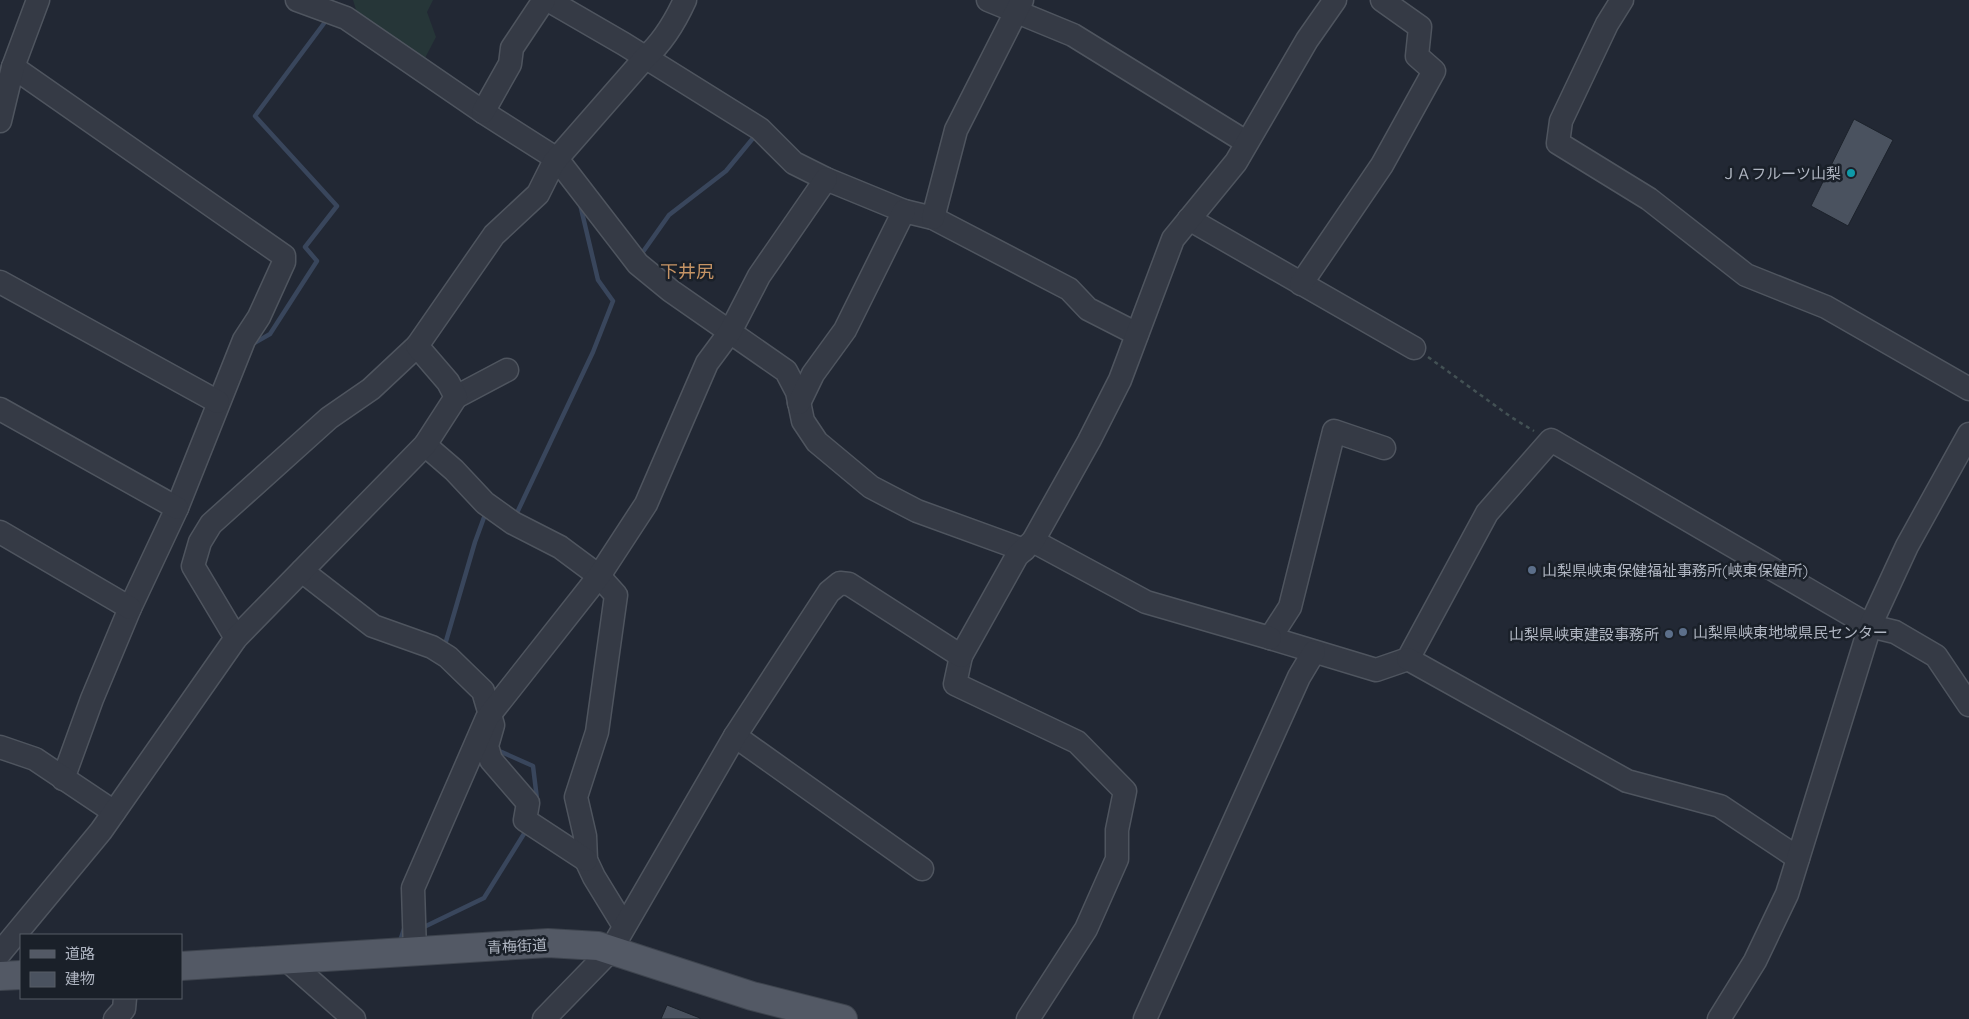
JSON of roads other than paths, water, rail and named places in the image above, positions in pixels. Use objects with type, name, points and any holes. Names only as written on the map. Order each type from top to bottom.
[{"type":"main road","name":"青梅街道","points":[[182,966],[548,944],[598,946],[617,938],[752,996],[838,1018]]},
{"type":"main road","points":[[0,976],[20,975]]},
{"type":"street","points":[[0,121],[13,67],[38,0]]},
{"type":"street","points":[[297,0],[346,18],[484,112],[553,167],[638,264],[671,291],[786,371],[797,392],[802,421],[817,442],[871,488],[917,511],[1028,545],[1146,602],[1376,670],[1408,660],[1486,513],[1551,440],[1870,626],[1895,632],[1936,656],[1969,704]]},
{"type":"street","points":[[484,112],[510,64],[512,48],[544,0]]},
{"type":"street","points":[[548,0],[760,129],[794,163],[826,179],[904,211],[933,218],[1069,289],[1088,309],[1137,334]]},
{"type":"street","points":[[236,638],[192,566],[200,542],[211,524],[329,418],[372,389],[417,346],[494,235],[538,194],[553,167],[645,58],[658,47],[678,17],[685,0]]},
{"type":"street","points":[[988,0],[1020,5],[1048,26],[1073,35],[1246,142]]},
{"type":"street","points":[[1028,1019],[1086,929],[1117,859],[1117,830],[1125,791],[1077,742],[954,684],[961,656],[1016,556],[1028,545],[1089,441],[1120,380],[1173,239],[1236,162],[1307,40],[1336,0]]},
{"type":"street","points":[[1301,284],[1382,165],[1434,71],[1417,56],[1420,27],[1382,0]]},
{"type":"street","points":[[1622,0],[1607,24],[1561,121],[1558,144],[1649,199],[1746,275],[1826,306],[1969,388]]},
{"type":"street","points":[[933,218],[956,130],[1020,5]]},
{"type":"street","points":[[13,67],[284,256],[284,262],[259,317],[244,340],[177,508],[130,608],[92,699],[64,779]]},
{"type":"street","points":[[415,952],[413,888],[490,713],[599,576],[646,504],[707,363],[730,332],[759,276],[826,179]]},
{"type":"street","points":[[799,403],[813,374],[844,330],[904,211]]},
{"type":"street","points":[[1189,219],[1414,348]]},
{"type":"street","points":[[0,282],[218,402]]},
{"type":"street","points":[[417,346],[448,382],[456,397]]},
{"type":"street","points":[[0,953],[101,831],[236,638],[425,445],[456,397],[507,370]]},
{"type":"street","points":[[0,409],[177,508]]},
{"type":"street","points":[[1270,638],[1290,607],[1334,431],[1384,448]]},
{"type":"street","points":[[1719,1019],[1755,961],[1787,894],[1870,626],[1907,546],[1969,434]]},
{"type":"street","points":[[425,445],[454,470],[485,504],[513,523],[560,547],[599,576],[616,595],[597,732],[576,797],[585,836],[586,860],[617,938]]},
{"type":"street","points":[[0,532],[130,608]]},
{"type":"street","points":[[302,571],[373,626],[432,647],[448,657],[483,691],[493,726],[486,746],[491,760],[528,803],[525,820],[586,860]]},
{"type":"street","points":[[544,1019],[617,938],[735,736],[829,592],[840,583],[849,584],[961,656]]},
{"type":"street","points":[[1145,1019],[1298,677],[1314,652]]},
{"type":"street","points":[[1408,660],[1627,781],[1720,806],[1798,858]]},
{"type":"street","points":[[735,736],[922,869]]},
{"type":"street","points":[[0,747],[35,759],[114,812]]},
{"type":"street","points":[[288,960],[354,1019]]},
{"type":"street","points":[[115,1019],[124,1009],[125,999]]},
{"type":"waterway","points":[[251,345],[270,334],[317,261],[305,247],[337,206],[255,116],[328,18]]},
{"type":"waterway","points":[[640,256],[669,215],[726,171],[754,137]]},
{"type":"waterway","points":[[515,517],[593,352],[613,301],[598,280],[580,204]]},
{"type":"waterway","points":[[444,648],[475,542],[486,512]]},
{"type":"waterway","points":[[497,750],[533,766],[537,799]]},
{"type":"waterway","points":[[426,926],[484,898],[527,829]]},
{"type":"waterway","points":[[399,944],[405,926]]},
{"type":"place","name":"ＪＡフルーツ山梨","points":[[1851,173]]},
{"type":"place","name":"山梨県峡東保健福祉事務所(峡東保健所)","points":[[1532,570]]},
{"type":"place","name":"山梨県峡東地域県民センター","points":[[1683,632]]},
{"type":"place","name":"山梨県峡東建設事務所","points":[[1669,634]]},
{"type":"district","name":"下井尻","points":[[687,271]]}]
